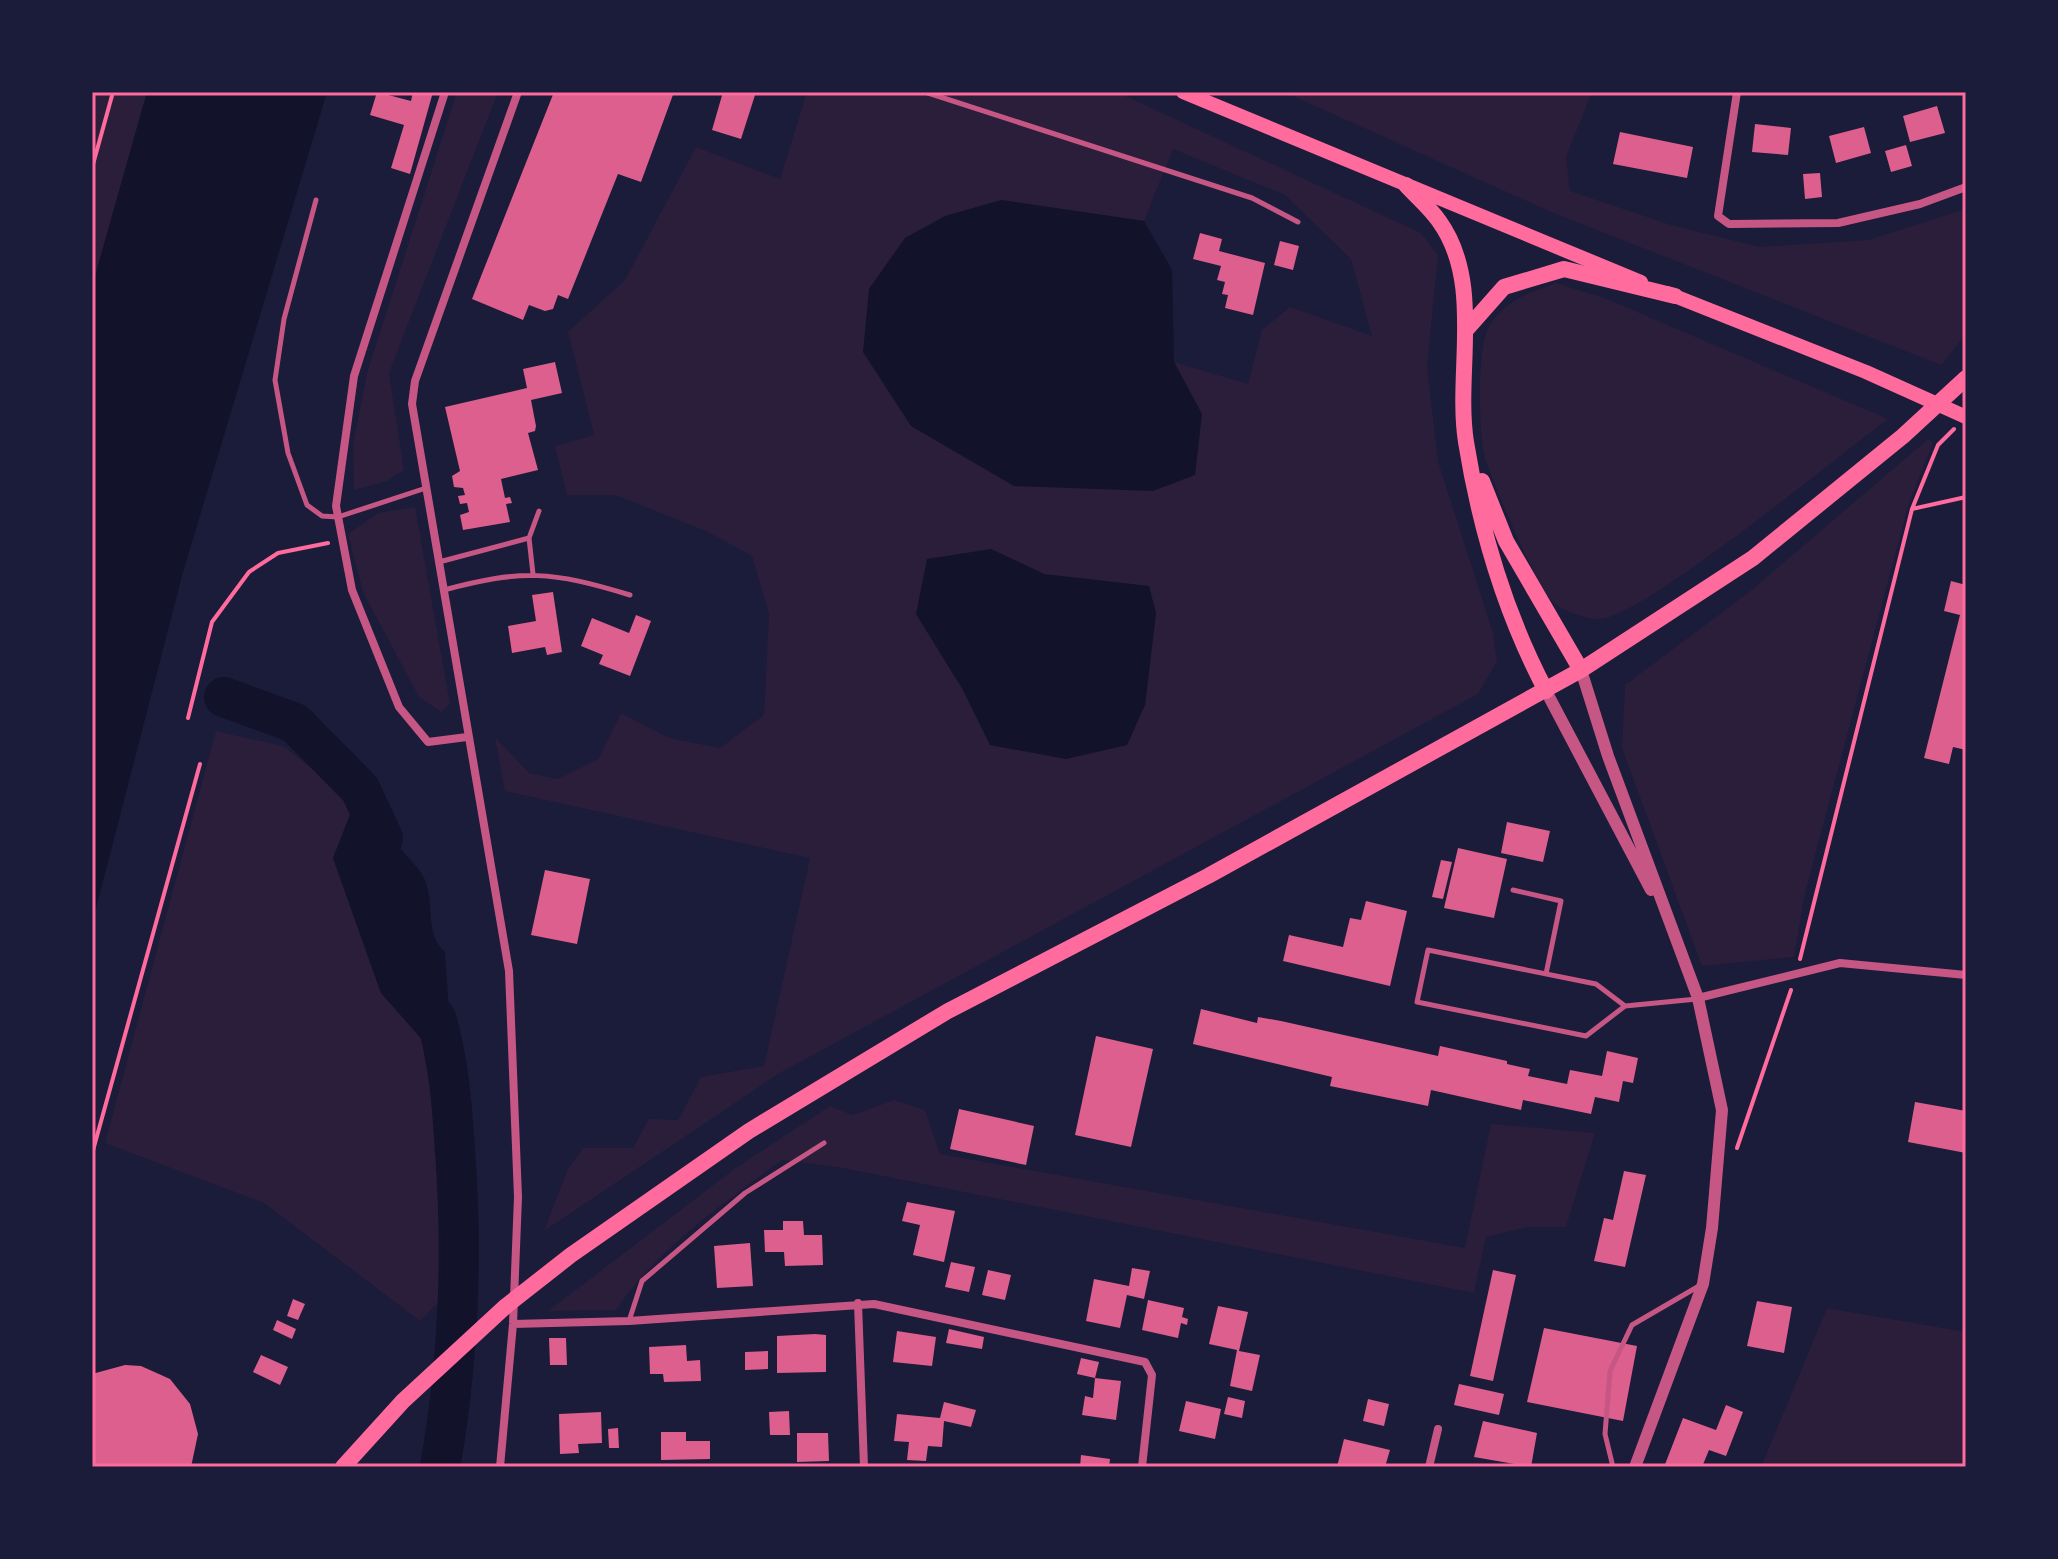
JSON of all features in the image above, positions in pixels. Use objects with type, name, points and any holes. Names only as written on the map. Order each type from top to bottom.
[{"type":"main road","points":[[1183,92],[1866,372],[1961,422]]},
{"type":"main road","points":[[1406,185],[1439,221],[1452,245],[1466,330],[1465,440],[1488,546],[1520,642],[1546,691]]},
{"type":"main road","points":[[1466,330],[1504,287],[1564,269],[1675,296]]},
{"type":"main road","points":[[343,1467],[422,1382],[541,1278],[749,1131],[948,1011],[1208,876],[1581,670],[1753,558],[1903,436],[1966,378]]},
{"type":"main road","points":[[1465,440],[1506,541],[1581,670]]},
{"type":"street","points":[[445,92],[354,376],[336,506],[352,590],[399,707],[428,742],[467,737]]},
{"type":"street","points":[[500,1467],[513,1324],[518,1197],[509,971],[412,404],[415,381],[518,92]]},
{"type":"street","points":[[1737,92],[1718,216],[1729,224],[1838,223],[1920,204],[1966,187]]},
{"type":"street","points":[[1581,670],[1608,756],[1698,998],[1722,1110],[1712,1228],[1703,1284],[1635,1467]]},
{"type":"street","points":[[1546,691],[1585,759],[1680,948]]},
{"type":"street","points":[[1698,998],[1840,963],[1966,975]]},
{"type":"street","points":[[513,1324],[629,1321],[858,1303],[1145,1362],[1152,1375],[1142,1467]]},
{"type":"street","points":[[858,1303],[864,1467]]},
{"type":"street","points":[[1429,1467],[1438,1429]]},
{"type":"lane","points":[[925,92],[1252,198],[1298,222]]},
{"type":"lane","points":[[316,200],[284,319],[275,380],[288,453],[307,505],[322,516],[338,517],[426,488]]},
{"type":"lane","points":[[533,574],[529,538],[539,511]]},
{"type":"lane","points":[[438,562],[529,538]]},
{"type":"lane","points":[[443,590],[502,575],[533,574],[584,581],[630,595]]},
{"type":"lane","points":[[1513,890],[1561,901],[1546,974]]},
{"type":"lane","points":[[1625,1006],[1596,984],[1428,950],[1417,1002],[1586,1036],[1625,1006],[1698,998]]},
{"type":"lane","points":[[629,1321],[642,1281],[745,1193],[824,1143]]},
{"type":"lane","points":[[1613,1467],[1605,1434],[1610,1371],[1632,1325],[1703,1284]]},
{"type":"path","points":[[92,168],[113,92]]},
{"type":"path","points":[[1736,1151],[1797,973],[1912,509],[1938,445],[1961,422]]},
{"type":"path","points":[[1912,509],[1966,497]]},
{"type":"path","points":[[188,718],[212,622],[249,572],[278,553],[342,540]]},
{"type":"path","points":[[92,1154],[200,764]]},
{"type":"shaded area","points":[[92,92],[147,92],[92,287]]},
{"type":"shaded area","points":[[147,92],[327,92],[183,572],[92,924],[92,287]]},
{"type":"shaded area","points":[[457,92],[498,92],[389,373],[404,470],[387,481],[354,490],[353,445],[367,373]]},
{"type":"shaded area","points":[[807,92],[1117,92],[1421,233],[1438,255],[1427,368],[1438,461],[1493,633],[1497,661],[1478,694],[778,1074],[544,1231],[568,1169],[583,1148],[633,1148],[649,1119],[678,1120],[701,1077],[764,1066],[810,858],[505,791],[495,737],[529,773],[558,779],[598,759],[621,713],[669,738],[720,748],[764,715],[769,614],[752,556],[706,531],[616,495],[567,495],[555,446],[594,435],[568,332],[625,280],[696,147],[780,179]],"holes":[[[1173,149],[1285,195],[1351,259],[1372,336],[1290,307],[1262,330],[1248,384],[1174,362],[1202,414],[1001,200],[1144,221]],[[991,549],[1044,574],[1156,613],[1145,705],[990,744],[963,690]]]},
{"type":"shaded area","points":[[1284,92],[1592,92],[1566,157],[1570,191],[1671,225],[1760,247],[1868,240],[1966,209],[1966,334],[1941,365],[1551,212]]},
{"type":"shaded area","points":[[1001,200],[1144,221],[1172,270],[1174,362],[1202,414],[1195,475],[1153,491],[1014,486],[911,426],[863,352],[869,289],[905,238],[945,216]]},
{"type":"shaded area","points":[[1556,283],[1607,299],[1888,419],[1742,531],[1656,592],[1623,612],[1600,619],[1576,614],[1554,603],[1528,559],[1486,461],[1480,415],[1480,374],[1488,329],[1509,305]]},
{"type":"shaded area","points":[[1928,439],[1933,443],[1909,503],[1805,893],[1794,957],[1702,966],[1622,748],[1625,685],[1748,593]]},
{"type":"shaded area","points":[[415,507],[450,704],[441,712],[419,697],[363,592],[348,534],[378,513]]},
{"type":"shaded area","points":[[991,549],[1044,574],[1149,586],[1156,613],[1145,705],[1127,745],[1066,759],[990,745],[963,690],[916,614],[927,559]]},
{"type":"shaded area","points":[[216,731],[283,746],[357,803],[333,858],[381,993],[433,1049],[448,1130],[451,1289],[420,1321],[264,1203],[105,1143]]},
{"type":"shaded area","points":[[360,789],[374,802],[401,849],[424,878],[434,935],[445,952],[449,1013],[462,1067],[449,1070],[381,993],[333,858]]},
{"type":"shaded area","points":[[894,1100],[925,1110],[940,1154],[1465,1248],[1491,1124],[1595,1133],[1566,1227],[1528,1227],[1486,1237],[1474,1293],[838,1167],[782,1160],[671,1248],[632,1288],[616,1310],[548,1311],[733,1170],[830,1106],[852,1115]]},
{"type":"shaded area","points":[[1827,1308],[1966,1332],[1966,1467],[1761,1467]]},
{"type":"building","points":[[377,92],[411,101],[413,92],[433,92],[410,174],[391,168],[404,125],[370,115]]},
{"type":"building","points":[[554,92],[674,92],[641,182],[618,174],[568,299],[558,295],[553,309],[545,311],[529,305],[523,320],[472,299]]},
{"type":"building","points":[[723,92],[756,92],[741,139],[712,130]]},
{"type":"building","points":[[1937,106],[1945,133],[1910,142],[1903,116]]},
{"type":"building","points":[[1755,124],[1791,128],[1788,155],[1752,152]]},
{"type":"building","points":[[1864,127],[1871,153],[1836,163],[1829,136]]},
{"type":"building","points":[[1620,132],[1693,147],[1687,178],[1613,164]]},
{"type":"building","points":[[1906,145],[1912,166],[1891,172],[1885,151]]},
{"type":"building","points":[[1820,173],[1822,197],[1805,199],[1803,174]]},
{"type":"building","points":[[1200,233],[1222,239],[1219,251],[1265,263],[1253,315],[1225,308],[1228,295],[1222,294],[1225,282],[1217,280],[1221,266],[1193,259]]},
{"type":"building","points":[[1280,241],[1299,246],[1293,270],[1274,265]]},
{"type":"building","points":[[555,362],[562,393],[531,400],[536,426],[535,431],[528,433],[538,470],[501,479],[505,498],[510,497],[512,503],[506,504],[510,522],[463,530],[460,515],[469,512],[467,503],[460,504],[458,496],[465,495],[463,488],[454,487],[452,476],[460,471],[445,407],[527,388],[523,369]]},
{"type":"building","points":[[1951,581],[1966,585],[1966,750],[1953,747],[1949,764],[1924,758],[1960,615],[1944,611]]},
{"type":"building","points":[[553,592],[562,652],[547,655],[545,647],[512,653],[508,626],[536,621],[532,595]]},
{"type":"building","points":[[636,615],[651,621],[630,676],[599,664],[603,655],[581,646],[592,618],[629,633]]},
{"type":"building","points":[[1507,822],[1550,831],[1543,862],[1501,853]]},
{"type":"building","points":[[1458,848],[1507,859],[1494,918],[1444,908]]},
{"type":"building","points":[[1441,860],[1452,862],[1443,899],[1432,897]]},
{"type":"building","points":[[545,870],[590,879],[577,944],[531,935]]},
{"type":"building","points":[[1366,901],[1407,911],[1390,986],[1283,961],[1289,935],[1343,947],[1350,918],[1361,920]]},
{"type":"building","points":[[1201,1009],[1257,1023],[1258,1017],[1281,1021],[1438,1056],[1440,1046],[1507,1061],[1507,1064],[1530,1069],[1528,1076],[1567,1084],[1570,1070],[1602,1076],[1607,1051],[1638,1058],[1633,1083],[1623,1081],[1619,1102],[1595,1097],[1591,1114],[1523,1100],[1521,1110],[1431,1090],[1428,1106],[1330,1086],[1332,1077],[1193,1044]]},
{"type":"building","points":[[1096,1036],[1153,1049],[1131,1147],[1075,1135]]},
{"type":"building","points":[[1915,1102],[1966,1111],[1966,1153],[1908,1142]]},
{"type":"building","points":[[959,1109],[1034,1126],[1026,1165],[950,1149]]},
{"type":"building","points":[[1624,1171],[1646,1175],[1625,1267],[1594,1261],[1604,1218],[1613,1220]]},
{"type":"building","points":[[907,1202],[955,1211],[944,1262],[913,1255],[920,1225],[902,1221]]},
{"type":"building","points":[[783,1221],[803,1221],[804,1235],[822,1235],[823,1265],[785,1266],[784,1252],[765,1252],[764,1230],[783,1230]]},
{"type":"building","points":[[750,1243],[753,1286],[717,1288],[714,1246]]},
{"type":"building","points":[[951,1262],[975,1267],[969,1292],[945,1287]]},
{"type":"building","points":[[1132,1268],[1150,1271],[1144,1299],[1127,1295],[1120,1328],[1086,1321],[1094,1279],[1129,1286]]},
{"type":"building","points":[[988,1270],[1011,1275],[1005,1300],[982,1295]]},
{"type":"building","points":[[1493,1270],[1516,1275],[1493,1381],[1470,1376]]},
{"type":"building","points":[[293,1299],[305,1304],[298,1320],[287,1316]]},
{"type":"building","points":[[1148,1300],[1184,1308],[1182,1317],[1188,1319],[1187,1325],[1181,1323],[1178,1338],[1142,1330]]},
{"type":"building","points":[[1757,1301],[1792,1307],[1784,1353],[1747,1346]]},
{"type":"building","points":[[1218,1306],[1248,1312],[1239,1351],[1260,1355],[1252,1391],[1230,1386],[1237,1350],[1209,1344]]},
{"type":"building","points":[[277,1320],[296,1329],[292,1339],[273,1330]]},
{"type":"building","points":[[1544,1328],[1637,1346],[1623,1421],[1527,1402]]},
{"type":"building","points":[[949,1329],[984,1337],[982,1349],[946,1343]]},
{"type":"building","points":[[897,1331],[936,1337],[932,1366],[893,1362]]},
{"type":"building","points":[[826,1335],[826,1372],[777,1373],[777,1336]]},
{"type":"building","points":[[549,1338],[566,1338],[567,1365],[550,1365]]},
{"type":"building","points":[[686,1345],[687,1361],[700,1360],[701,1381],[664,1382],[663,1374],[650,1374],[649,1347]]},
{"type":"building","points":[[768,1351],[768,1369],[745,1370],[745,1352]]},
{"type":"building","points":[[261,1355],[288,1367],[280,1385],[253,1372]]},
{"type":"building","points":[[1081,1358],[1099,1362],[1095,1378],[1077,1374]]},
{"type":"building","points":[[125,1365],[141,1366],[170,1379],[190,1404],[198,1434],[191,1467],[92,1467],[92,1374]]},
{"type":"building","points":[[1095,1378],[1121,1381],[1116,1420],[1082,1415],[1085,1396],[1093,1398]]},
{"type":"building","points":[[1459,1384],[1504,1394],[1499,1415],[1454,1405]]},
{"type":"building","points":[[1228,1397],[1245,1401],[1242,1418],[1224,1414]]},
{"type":"building","points":[[1368,1399],[1389,1404],[1384,1426],[1363,1421]]},
{"type":"building","points":[[1186,1401],[1221,1409],[1215,1439],[1179,1431]]},
{"type":"building","points":[[944,1402],[976,1410],[971,1427],[944,1421],[942,1447],[928,1446],[926,1461],[907,1460],[909,1442],[894,1441],[897,1414],[940,1418]]},
{"type":"building","points":[[1726,1405],[1743,1412],[1726,1456],[1709,1450],[1702,1467],[1664,1467],[1683,1418],[1716,1430]]},
{"type":"building","points":[[789,1411],[790,1435],[770,1435],[769,1412]]},
{"type":"building","points":[[601,1412],[602,1443],[578,1444],[579,1453],[560,1454],[559,1414]]},
{"type":"building","points":[[1483,1421],[1537,1433],[1531,1467],[1474,1457]]},
{"type":"building","points":[[618,1428],[619,1448],[609,1448],[608,1429]]},
{"type":"building","points":[[661,1432],[686,1432],[686,1441],[710,1441],[710,1459],[661,1460]]},
{"type":"building","points":[[797,1433],[828,1433],[829,1461],[797,1462]]},
{"type":"building","points":[[1344,1439],[1390,1450],[1385,1467],[1337,1467]]},
{"type":"building","points":[[1081,1455],[1110,1459],[1109,1467],[1080,1467]]},
{"type":"waterway","points":[[224,697],[295,723],[360,789],[383,838]]},
{"type":"waterway","points":[[436,1018],[451,1100],[459,1231],[455,1348],[440,1467]]}]
